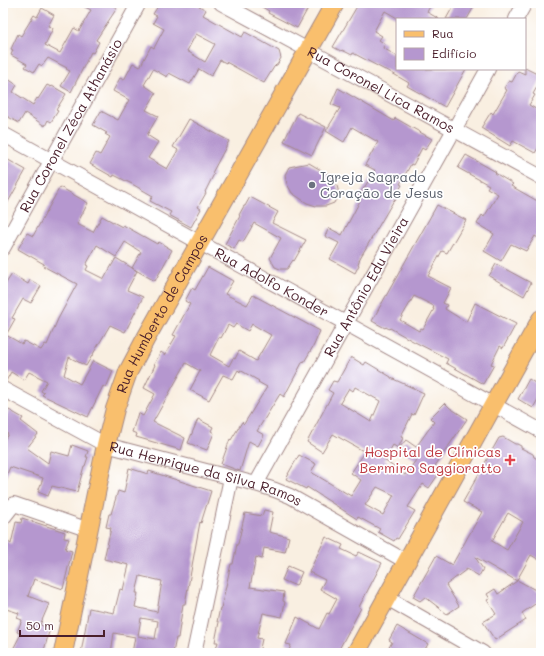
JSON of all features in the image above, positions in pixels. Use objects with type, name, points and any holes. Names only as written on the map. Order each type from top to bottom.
[{"type":"main road","name":"Rua Humberto de Campos","points":[[63,653],[106,445],[117,403],[128,372],[335,3]]},
{"type":"main road","points":[[356,653],[541,319]]},
{"type":"street","name":"Rua Coronel Zéca Athanásio","points":[[3,248],[139,3]]},
{"type":"street","name":"Rua Coronel Lica Ramos","points":[[221,3],[541,178]]},
{"type":"street","points":[[517,18],[525,3]]},
{"type":"street","name":"Rua Antônio Edu Vieira","points":[[256,484],[487,70]]},
{"type":"street","name":"Rua Adolfo Konder","points":[[3,134],[541,431]]},
{"type":"street","name":"Rua Henrique da Silva Ramos","points":[[3,389],[106,445],[256,484],[290,496],[407,562]]},
{"type":"street","points":[[194,653],[231,478]]},
{"type":"street","points":[[3,518],[14,504],[89,530]]},
{"type":"street","points":[[387,598],[483,653]]},
{"type":"building","points":[[77,3],[108,3],[117,8],[96,40],[99,42],[93,53],[91,52],[71,92],[61,86],[70,71],[66,69],[67,68],[48,58],[42,66],[39,64],[34,72],[25,67],[27,64],[11,55],[13,50],[11,49],[18,34],[21,36],[34,15],[37,17],[42,8],[54,15],[48,26],[53,28],[45,45],[60,53],[74,28],[79,31],[91,10]]},
{"type":"building","points":[[160,3],[194,3],[206,10],[203,15],[242,37],[245,32],[279,51],[281,58],[264,83],[220,60],[211,76],[199,69],[190,84],[169,73],[167,77],[153,69],[144,85],[156,93],[146,110],[158,116],[147,135],[158,142],[148,158],[167,169],[178,150],[173,147],[189,119],[229,141],[212,173],[214,174],[198,207],[201,209],[191,227],[169,215],[171,212],[150,201],[153,196],[90,164],[96,153],[100,155],[110,137],[105,134],[107,133],[93,125],[101,111],[118,120],[129,100],[113,91],[120,78],[124,80],[133,63],[140,67],[151,46],[154,48],[164,29],[153,23],[157,16],[153,14]],"holes":[[[196,34],[215,44],[205,62],[187,51]]]},
{"type":"building","points":[[255,3],[311,3],[297,28],[268,13],[269,11]]},
{"type":"building","points":[[359,3],[432,3],[427,12],[437,18],[397,18],[385,11],[374,31],[382,36],[379,40],[385,44],[383,48],[396,55],[396,70],[465,70],[445,107],[407,86],[409,83],[385,69],[353,53],[352,55],[333,47]]},
{"type":"building","points":[[455,3],[476,3],[468,18],[447,18]]},
{"type":"building","points":[[526,68],[541,76],[541,80],[533,94],[535,95],[529,105],[541,112],[541,143],[535,153],[513,141],[510,146],[481,128],[491,112],[493,114],[507,90],[504,88],[509,81],[512,82],[518,71],[525,74]]},
{"type":"building","points":[[8,79],[17,85],[13,92],[33,105],[47,85],[52,86],[66,94],[56,110],[58,111],[51,122],[48,120],[45,126],[25,113],[19,123],[3,114],[3,83]]},
{"type":"building","points":[[338,88],[394,121],[395,118],[432,139],[425,150],[422,148],[413,165],[411,164],[400,184],[402,185],[398,192],[400,193],[395,201],[394,200],[360,258],[359,265],[355,273],[330,259],[339,243],[325,236],[329,228],[342,235],[361,199],[358,198],[375,170],[365,165],[378,142],[352,127],[344,142],[326,131],[340,108],[331,104]]},
{"type":"building","points":[[298,113],[326,127],[312,155],[284,141]]},
{"type":"building","points":[[466,155],[496,172],[495,173],[513,184],[511,186],[541,203],[541,240],[535,236],[526,251],[511,244],[501,261],[484,251],[494,234],[477,224],[482,215],[484,217],[498,194],[487,188],[489,185],[458,168]]},
{"type":"building","points":[[3,157],[26,170],[3,211]]},
{"type":"building","name":"Igreja Sagrado Coração de Jesus","points":[[309,163],[331,176],[339,193],[334,203],[326,206],[316,206],[307,203],[292,193],[287,184],[285,175],[289,167]]},
{"type":"building","points":[[60,187],[88,203],[77,224],[93,232],[102,216],[122,227],[123,225],[157,244],[159,242],[172,250],[155,281],[134,269],[137,271],[127,290],[143,297],[125,332],[110,325],[86,366],[69,357],[64,375],[80,384],[93,361],[113,371],[106,388],[103,386],[88,417],[42,395],[44,393],[41,391],[47,381],[29,372],[24,380],[11,372],[6,381],[3,381],[3,288],[12,274],[28,284],[30,280],[41,286],[31,303],[23,299],[12,318],[15,319],[6,335],[22,344],[24,341],[41,350],[45,344],[47,345],[58,319],[77,284],[43,266],[44,264],[18,249],[27,233],[33,236]],"holes":[[[125,242],[141,252],[132,268],[116,258],[104,279],[86,270],[88,266],[86,265],[97,245],[116,257]]]},
{"type":"building","points":[[250,197],[278,212],[272,223],[306,240],[294,261],[293,260],[287,269],[275,267],[270,258],[281,238],[254,223],[243,242],[239,240],[234,249],[225,244],[240,216],[239,215]]},
{"type":"building","points":[[437,205],[466,220],[447,253],[442,251],[428,276],[451,288],[443,303],[447,305],[445,309],[466,322],[475,303],[516,324],[503,348],[500,346],[491,364],[494,365],[483,384],[446,363],[448,359],[390,328],[385,328],[372,321]],"holes":[[[414,296],[434,306],[434,309],[423,329],[421,328],[419,331],[400,320]]]},
{"type":"building","points":[[496,264],[531,283],[524,296],[489,276]]},
{"type":"building","points":[[208,267],[233,281],[225,294],[247,305],[253,295],[320,331],[314,345],[304,362],[303,361],[284,397],[280,394],[257,431],[264,435],[258,446],[249,441],[240,471],[221,464],[230,439],[231,440],[242,422],[244,424],[267,387],[240,370],[240,372],[238,370],[233,379],[223,375],[209,400],[190,390],[200,371],[186,363],[153,422],[185,438],[181,450],[136,437],[137,434],[132,432],[138,413],[143,416],[155,394],[144,388],[155,365],[154,364],[161,352],[165,355],[176,336],[173,335],[190,304],[185,301],[192,288],[195,290]],"holes":[[[236,324],[248,331],[252,324],[271,335],[256,361],[239,351],[229,366],[210,355],[219,337],[221,338],[228,325],[233,328]]]},
{"type":"building","points":[[351,357],[364,365],[366,362],[391,378],[424,393],[414,415],[412,414],[401,437],[403,438],[398,448],[393,445],[384,460],[405,475],[416,460],[399,448],[406,440],[416,447],[434,422],[430,418],[445,403],[467,419],[435,466],[440,469],[436,474],[438,475],[429,488],[423,484],[408,507],[415,511],[398,539],[396,538],[394,541],[378,532],[380,529],[358,517],[357,519],[307,487],[306,489],[286,479],[299,455],[316,464],[311,472],[351,496],[361,480],[351,473],[365,452],[333,434],[322,452],[307,442],[333,393],[328,390],[333,381],[337,382]],"holes":[[[355,387],[380,401],[371,422],[340,403],[349,388],[353,391]],[[377,487],[394,495],[383,515],[365,505]]]},
{"type":"building","points":[[541,373],[541,394],[533,408],[518,399],[529,379],[535,383]]},
{"type":"building","points":[[9,410],[23,418],[21,421],[38,434],[27,448],[48,463],[51,451],[69,456],[72,445],[88,451],[86,457],[88,457],[77,492],[52,486],[48,496],[38,492],[43,478],[10,467],[3,484],[3,442],[8,434],[3,432],[3,421]]},
{"type":"building","points":[[198,419],[213,427],[211,431],[214,433],[207,450],[188,443]]},
{"type":"building","points":[[503,437],[521,446],[521,448],[533,454],[534,457],[541,461],[541,561],[531,555],[517,580],[541,593],[541,600],[522,613],[526,620],[495,640],[483,622],[496,614],[487,600],[490,599],[487,594],[495,589],[498,594],[517,581],[475,557],[483,569],[479,576],[467,569],[446,585],[459,606],[447,614],[425,597],[420,601],[413,597],[436,556],[452,565],[482,512],[463,502],[499,438]],"holes":[[[508,513],[523,522],[507,550],[492,541]]]},
{"type":"building","points":[[129,468],[148,474],[149,471],[211,491],[201,523],[200,522],[185,604],[183,604],[178,638],[176,638],[173,653],[132,653],[135,637],[114,633],[111,653],[81,653],[89,608],[114,613],[120,589],[123,590],[129,565],[104,559],[111,528],[106,527],[109,514],[111,514],[118,491],[124,493]],"holes":[[[140,576],[162,581],[157,612],[135,607],[138,593],[136,593]],[[141,618],[158,621],[155,639],[138,636]]]},
{"type":"building","points":[[264,510],[273,512],[269,532],[289,537],[285,552],[264,548],[262,559],[256,557],[250,587],[284,592],[283,601],[285,602],[282,617],[263,613],[257,638],[262,639],[259,653],[215,653],[218,642],[215,642],[220,608],[231,564],[233,564],[245,513],[262,516]]},
{"type":"building","points":[[22,518],[65,532],[64,538],[69,539],[65,549],[72,551],[63,589],[34,579],[28,596],[49,604],[40,625],[50,628],[42,653],[11,653],[21,634],[17,632],[22,620],[17,618],[19,613],[3,608],[3,538],[11,544],[16,522],[21,523]]},
{"type":"building","points":[[326,537],[343,545],[341,549],[356,556],[359,552],[382,563],[359,607],[361,608],[337,653],[288,653],[291,645],[286,644],[297,617],[319,629],[327,613],[329,614],[337,599],[320,589],[325,580],[309,572]]},
{"type":"building","points":[[288,566],[302,572],[296,586],[282,580]]},
{"type":"building","points":[[397,626],[428,644],[423,653],[386,653],[392,642],[389,640]]},
{"type":"place","name":"Igreja Sagrado Coração de Jesus","points":[[312,185]]},
{"type":"place","name":"Hospital de Clínicas Bermiro Saggioratto","points":[[510,460]]}]
